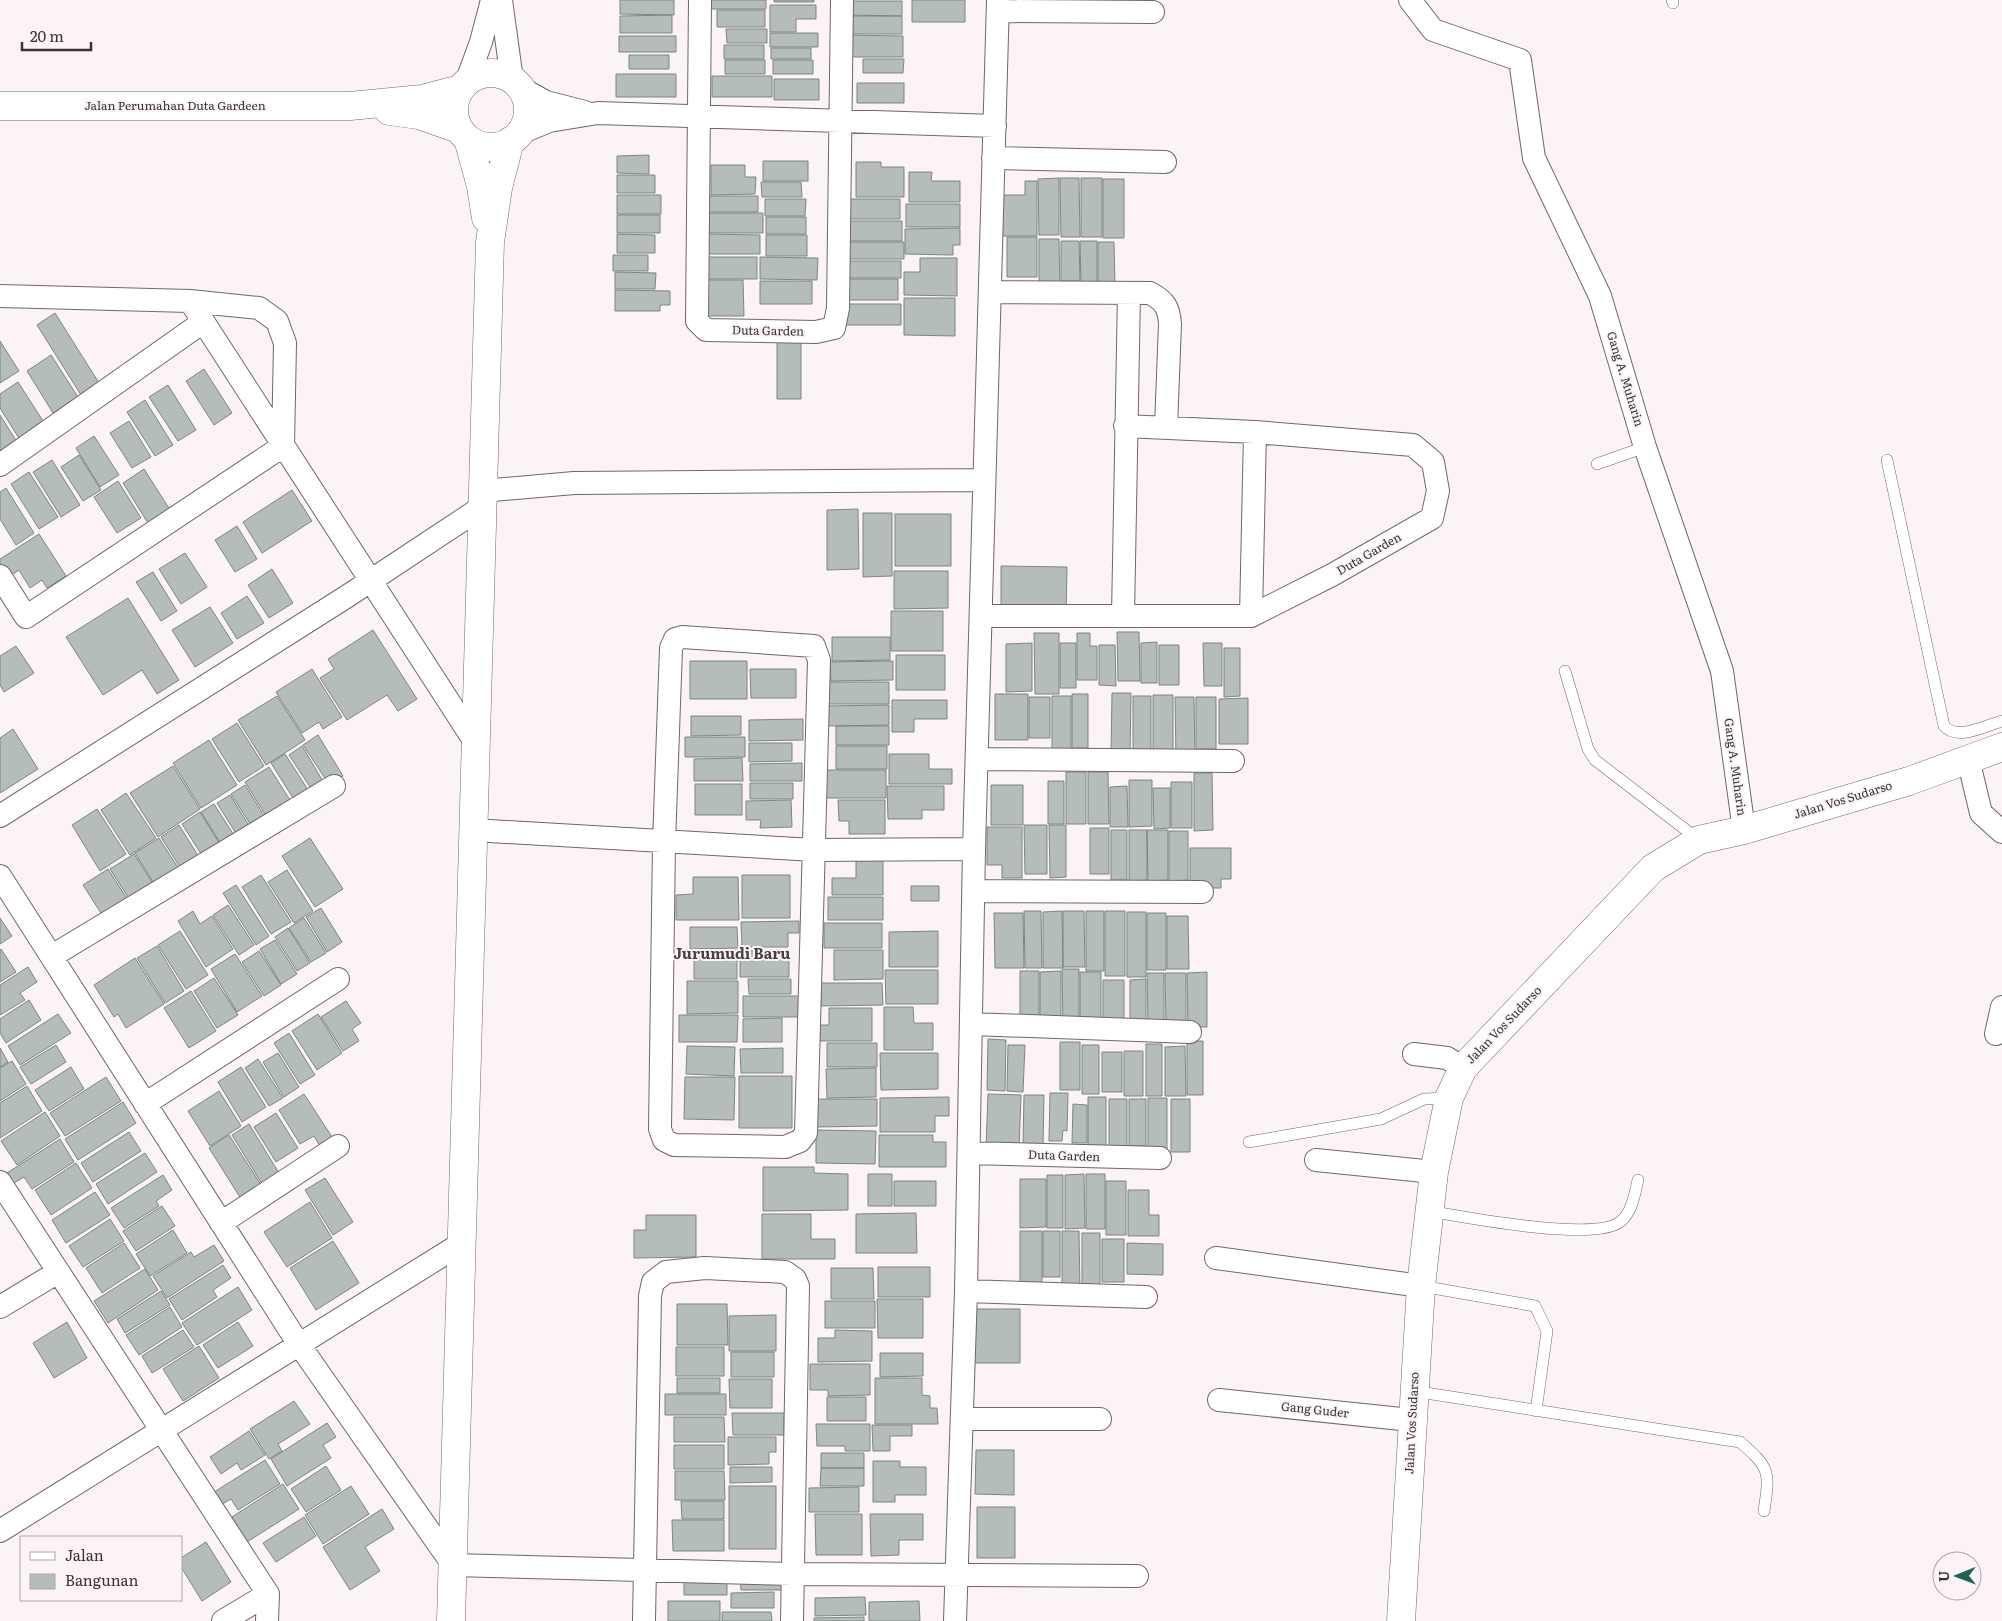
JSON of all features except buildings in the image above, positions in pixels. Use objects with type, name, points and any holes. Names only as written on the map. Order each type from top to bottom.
[{"type":"street","points":[[490,242],[481,186],[463,134],[454,116],[455,102],[481,42],[492,0]]},
{"type":"street","points":[[451,1621],[490,242],[498,188],[514,138],[527,114],[527,104],[515,84],[501,0]]},
{"type":"street","name":"Duta Garden","points":[[700,0],[697,322],[706,330],[747,332],[816,332],[834,328],[838,308],[842,120],[842,0]]},
{"type":"street","name":"Gang A. Muharin","points":[[1410,0],[1433,30],[1520,60],[1534,158],[1600,296],[1645,447],[1722,671],[1744,830]]},
{"type":"street","points":[[955,1621],[966,1291],[974,848],[998,5],[1152,12]]},
{"type":"street","points":[[463,86],[476,76],[488,73],[501,74],[546,102],[591,113],[994,126]]},
{"type":"street","name":"Jalan Perumahan Duta Gardeen","points":[[0,106],[350,106],[422,99],[463,86]]},
{"type":"street","name":"Jalan Perumahan Duta Gardeen","points":[[350,106],[419,115],[463,134]]},
{"type":"street","points":[[463,134],[476,144],[494,147],[549,122],[591,113]]},
{"type":"street","points":[[993,158],[1165,162]]},
{"type":"street","points":[[991,292],[1129,293],[1150,294],[1162,300],[1169,309],[1166,427]]},
{"type":"street","points":[[1122,616],[1129,293]]},
{"type":"street","points":[[0,296],[190,301],[259,308],[277,321],[285,344],[283,446]]},
{"type":"street","points":[[190,301],[475,742]]},
{"type":"street","points":[[0,465],[204,322]]},
{"type":"street","name":"Duta Garden","points":[[982,616],[1251,616],[1332,575],[1432,518],[1438,491],[1433,462],[1413,445],[1255,432],[1125,426]]},
{"type":"street","points":[[1251,616],[1255,432]]},
{"type":"street","points":[[0,576],[26,617],[283,446]]},
{"type":"street","points":[[0,816],[371,581],[482,499],[574,483],[984,480]]},
{"type":"street","points":[[682,637],[814,646],[818,660],[815,850],[806,1133],[800,1141],[785,1147],[674,1146],[664,1140],[660,1129],[664,843],[671,648],[675,639],[682,637]]},
{"type":"street","name":"Jalan Vos Sudarso","points":[[1401,1621],[1411,1420],[1421,1286],[1429,1211],[1434,1172],[1449,1098],[1463,1068],[1653,868],[1699,840],[1744,830],[1908,781],[2002,747]]},
{"type":"street","points":[[978,759],[1233,761]]},
{"type":"street","points":[[1968,759],[1982,813],[2002,832]]},
{"type":"street","points":[[52,956],[334,786]]},
{"type":"street","points":[[473,830],[664,843],[815,850],[974,848]]},
{"type":"street","points":[[0,876],[298,1343],[453,1565]]},
{"type":"street","points":[[974,891],[1202,892]]},
{"type":"street","points":[[146,1104],[338,979]]},
{"type":"street","points":[[1996,1034],[2002,1007]]},
{"type":"street","points":[[972,1024],[1190,1032]]},
{"type":"street","points":[[1414,1054],[1447,1058],[1463,1068]]},
{"type":"street","points":[[221,1223],[338,1146]]},
{"type":"street","name":"Duta Garden","points":[[969,1153],[1160,1158]]},
{"type":"street","points":[[1316,1160],[1434,1172]]},
{"type":"street","points":[[0,1182],[268,1594],[267,1621]]},
{"type":"street","points":[[0,1531],[298,1343],[462,1243]]},
{"type":"street","points":[[1216,1258],[1421,1286]]},
{"type":"street","points":[[644,1621],[650,1296],[653,1282],[666,1272],[705,1268],[785,1272],[795,1279],[798,1286],[792,1621]]},
{"type":"street","points":[[0,1307],[58,1272]]},
{"type":"street","points":[[966,1291],[1146,1297]]},
{"type":"street","name":"Gang Guder","points":[[1219,1400],[1411,1420]]},
{"type":"street","points":[[962,1419],[1100,1419]]},
{"type":"street","points":[[453,1565],[793,1574],[1137,1576]]},
{"type":"street","points":[[223,1621],[268,1594]]},
{"type":"lane","points":[[1597,464],[1645,447]]},
{"type":"lane","points":[[1887,460],[1944,726],[1950,732],[1958,734],[2002,720]]},
{"type":"lane","points":[[1565,670],[1588,749],[1595,760],[1699,840]]},
{"type":"lane","points":[[1249,1142],[1381,1120],[1424,1099],[1449,1098]]},
{"type":"lane","points":[[1429,1211],[1574,1231],[1606,1229],[1621,1222],[1631,1206],[1638,1180]]},
{"type":"lane","points":[[1421,1286],[1535,1306],[1547,1331],[1536,1411]]},
{"type":"lane","points":[[1413,1391],[1740,1442],[1763,1462],[1768,1485],[1764,1511]]},
{"type":"district","name":"Jurumudi Baru","points":[[732,954]]}]
